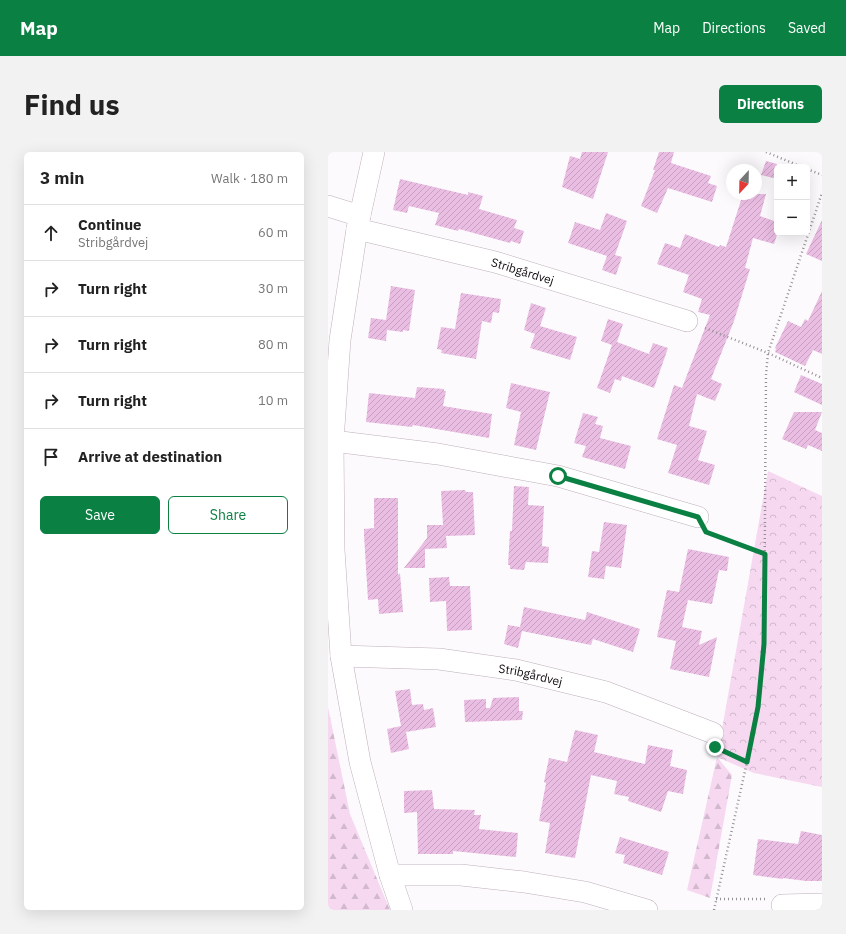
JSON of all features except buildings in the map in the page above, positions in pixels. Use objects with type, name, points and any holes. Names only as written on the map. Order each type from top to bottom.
[{"type":"street","points":[[374,152],[358,223],[340,340],[333,441],[334,550],[341,656],[360,762],[390,875],[402,910]]},
{"type":"street","name":"Stribgårdvej","points":[[328,206],[358,223],[495,262],[687,321]]},
{"type":"street","points":[[333,441],[438,454],[558,476],[698,517]]},
{"type":"street","name":"Stribgårdvej","points":[[341,656],[439,659],[516,670],[606,692],[713,733]]},
{"type":"street","points":[[390,875],[461,875],[524,882],[585,892],[647,910]]},
{"type":"street","points":[[782,905],[822,904]]},
{"type":"path","points":[[766,152],[795,164]]},
{"type":"path","points":[[810,170],[822,175]]},
{"type":"path","points":[[714,910],[758,707],[764,644],[766,375],[768,353],[822,193]]},
{"type":"path","points":[[687,321],[768,353],[822,378]]},
{"type":"path","points":[[698,517],[706,532],[765,554]]},
{"type":"path","points":[[713,733],[715,747],[747,762]]},
{"type":"path","points":[[716,900],[778,899],[782,905]]},
{"type":"green space","points":[[768,471],[822,496],[822,787],[754,773],[717,757]]},
{"type":"green space","points":[[328,707],[350,814],[390,910],[328,910]]},
{"type":"green space","points":[[717,757],[732,775],[710,898],[687,890]]},
{"type":"route","points":[[558,476],[698,517],[706,532],[765,554],[764,644],[758,707],[747,762],[715,747]]}]
